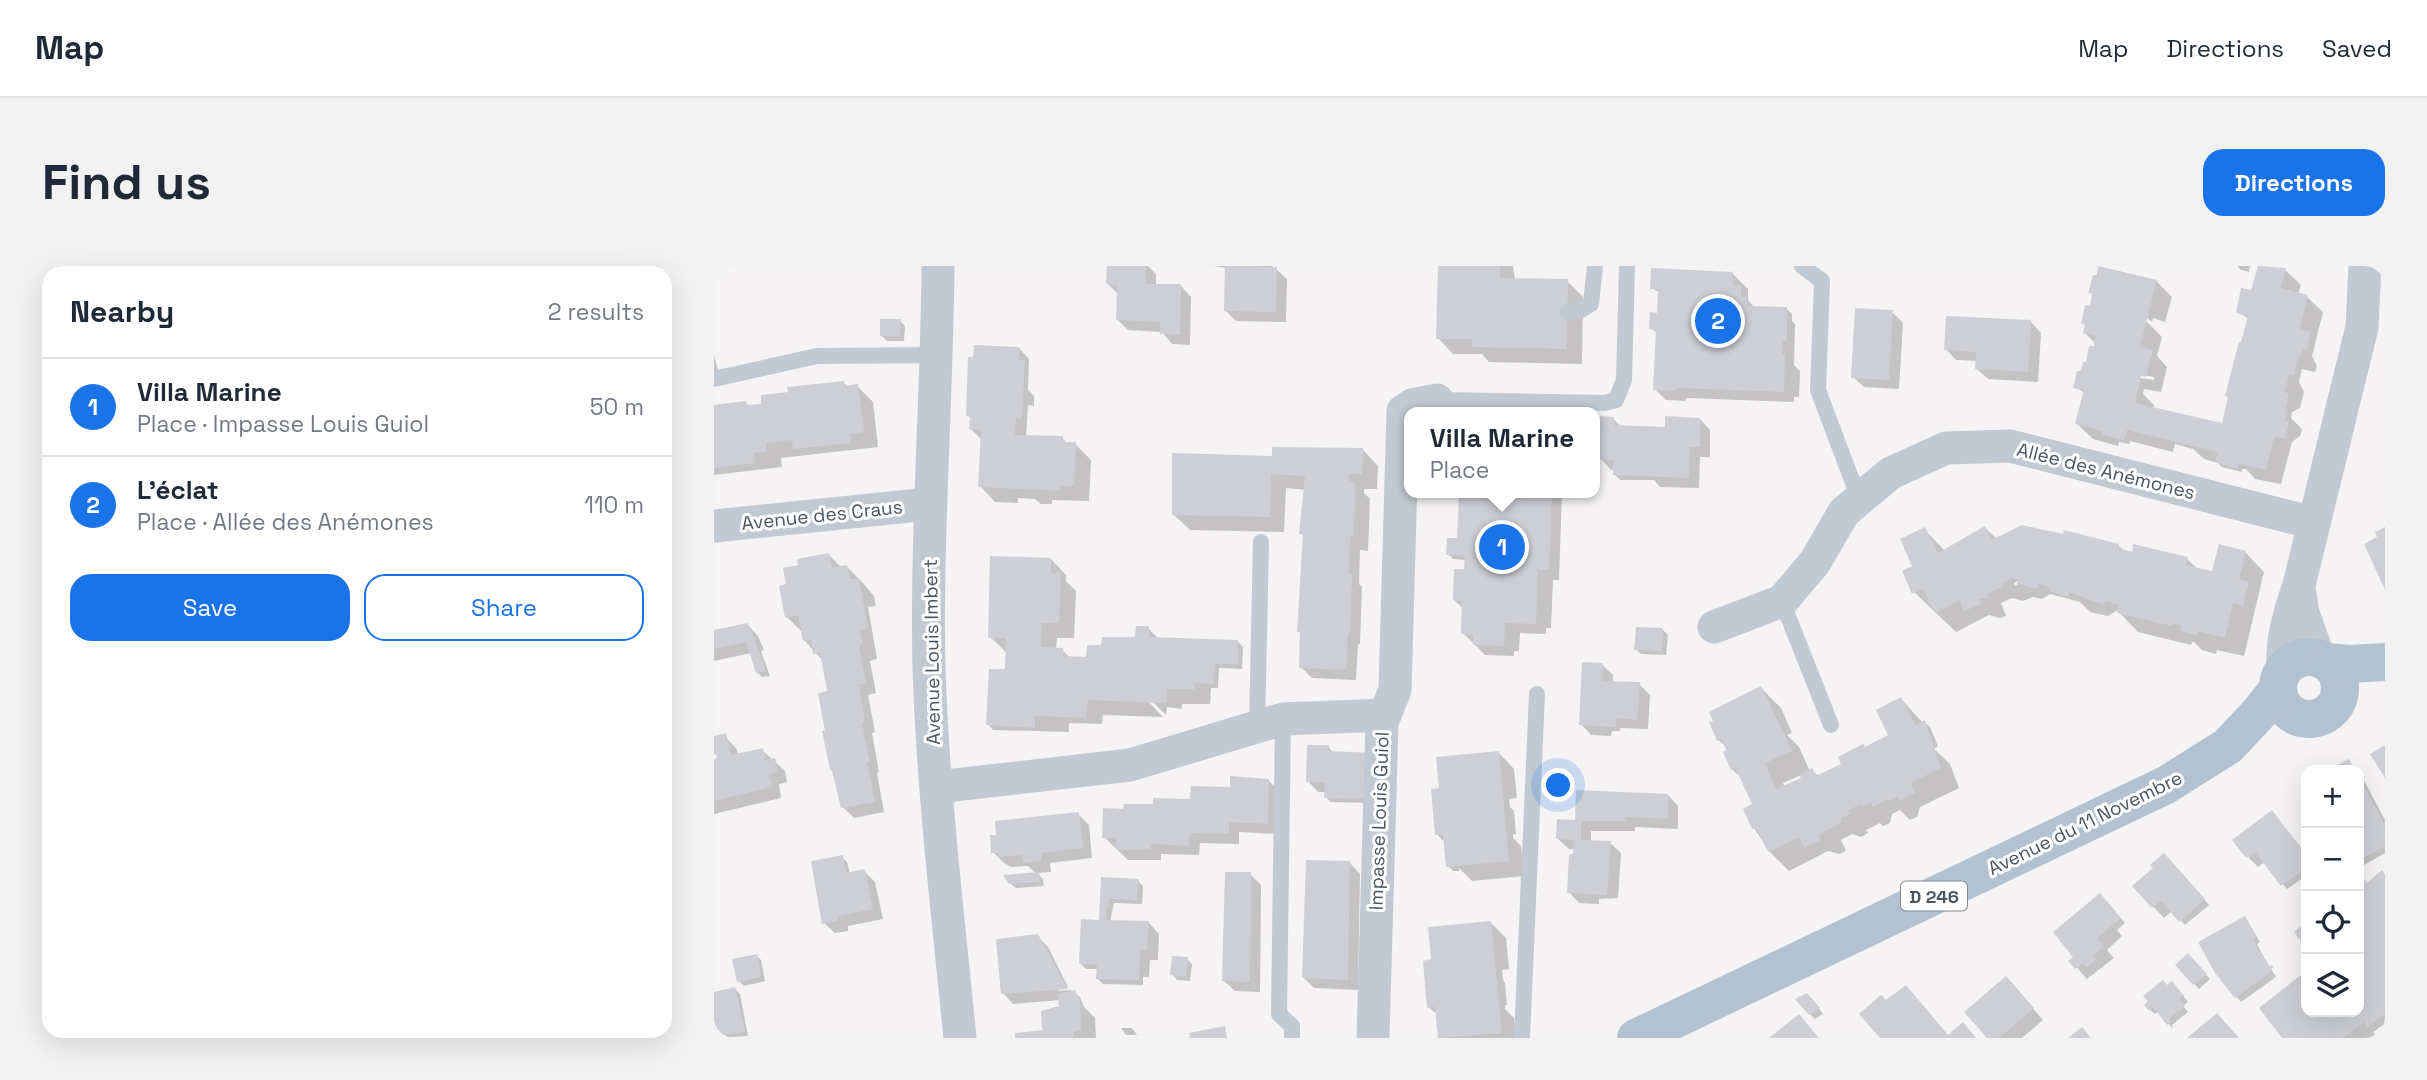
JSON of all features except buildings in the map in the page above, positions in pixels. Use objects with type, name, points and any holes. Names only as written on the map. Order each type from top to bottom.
[{"type":"main road","points":[[2323,660],[2337,675],[2340,683],[2338,699],[2323,715],[2302,718],[2292,714],[2285,707],[2281,680],[2299,658],[2323,660],[2348,664],[2385,662]]},
{"type":"main road","name":"Avenue du 11 Novembre","points":[[2228,746],[2259,713],[2281,680]]},
{"type":"main road","points":[[2338,699],[2385,685]]},
{"type":"main road","name":"Avenue du 11 Novembre","points":[[1636,1038],[2166,785],[2228,746],[2302,718]]},
{"type":"street","name":"Avenue Louis Imbert","points":[[938,266],[937,355],[929,504],[929,669],[960,1038]]},
{"type":"street","points":[[2281,680],[2281,651],[2362,327],[2365,266]]},
{"type":"street","name":"Impasse Louis Guiol","points":[[1409,407],[1437,400]]},
{"type":"street","name":"Impasse Louis Guiol","points":[[1373,1038],[1382,722],[1395,690],[1404,410]]},
{"type":"street","name":"Allée des Anémones","points":[[1714,628],[1783,601],[1815,562],[1844,512],[1891,473],[1945,449],[2010,446],[2314,523]]},
{"type":"street","name":"Avenue des Craus","points":[[714,526],[929,504]]},
{"type":"street","points":[[2299,585],[2303,613],[2323,660]]},
{"type":"street","points":[[937,788],[1130,765],[1270,722],[1385,715]]},
{"type":"lane","points":[[1567,312],[1581,310],[1591,304],[1595,266]]},
{"type":"lane","name":"Impasse Louis Guiol","points":[[1437,400],[1605,403],[1616,400],[1624,380],[1627,266]]},
{"type":"lane","points":[[1802,266],[1822,281],[1818,390],[1859,499]]},
{"type":"lane","points":[[714,379],[817,356],[937,355]]},
{"type":"lane","points":[[1261,542],[1270,722],[1279,1014],[1292,1026],[1292,1038]]},
{"type":"lane","points":[[1783,601],[1831,725]]},
{"type":"lane","points":[[1522,1038],[1537,694]]},
{"type":"place","name":"L'éclat","points":[[1718,321]]},
{"type":"place","name":"Villa Marine","points":[[1502,547]]}]
